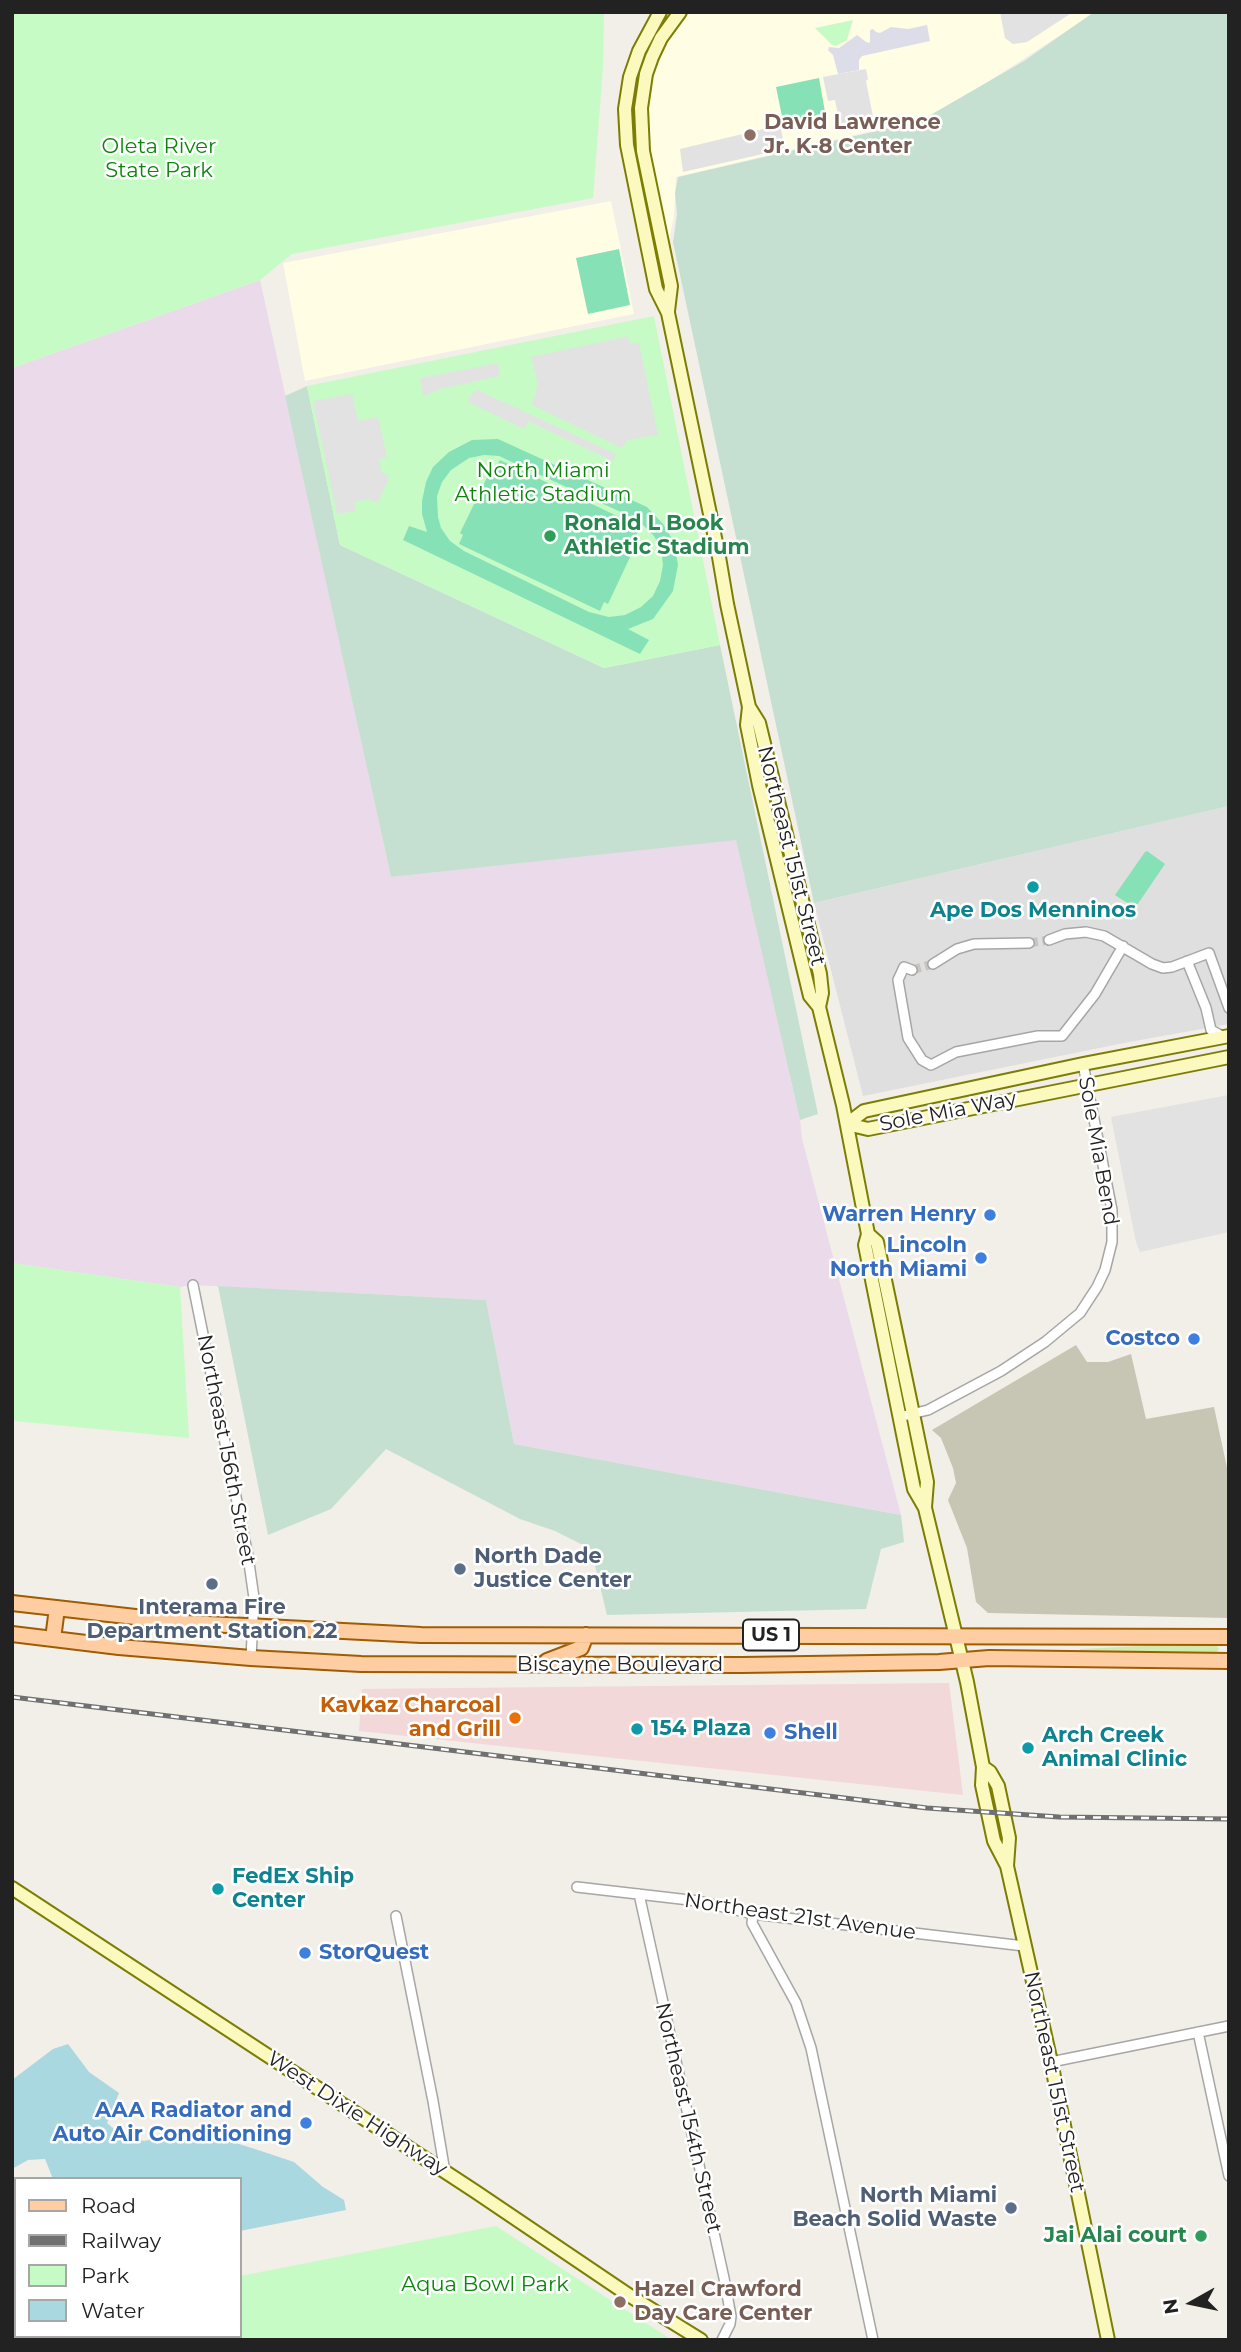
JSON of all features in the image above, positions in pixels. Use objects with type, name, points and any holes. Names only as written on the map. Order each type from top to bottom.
[{"type":"main road","name":"Biscayne Boulevard","points":[[12,1603],[121,1616],[253,1627],[421,1635],[956,1634],[1229,1637]]},
{"type":"main road","points":[[54,1639],[57,1608]]},
{"type":"main road","name":"Biscayne Boulevard","points":[[12,1634],[118,1647],[367,1664],[532,1666],[939,1662],[960,1659],[1229,1661]]},
{"type":"main road","points":[[532,1666],[581,1648],[586,1635]]},
{"type":"street","name":"Northeast 151st Street","points":[[660,12],[644,39],[628,92],[625,125],[639,207],[656,289],[668,313],[749,707],[759,723],[820,974],[822,993],[819,1007],[847,1124],[868,1234],[865,1245],[914,1489],[925,1508],[967,1682],[983,1767],[990,1772],[998,1786],[1009,1838],[1007,1866],[1051,2062],[1108,2340]]},
{"type":"street","name":"Northeast 151st Street","points":[[668,313],[671,286],[640,125],[642,93],[652,57],[661,38],[680,12]]},
{"type":"street","points":[[639,207],[649,214],[660,236]]},
{"type":"street","points":[[1049,940],[1065,934],[1086,932],[1104,936],[1157,966],[1172,967],[1209,953],[1229,1008]]},
{"type":"street","points":[[933,964],[957,949],[974,944],[1029,943]]},
{"type":"street","points":[[912,970],[904,967],[898,980],[906,1026],[914,1049],[922,1060],[931,1065],[956,1052],[1038,1036],[1062,1036],[1123,946]]},
{"type":"street","points":[[1187,961],[1206,1009],[1211,1030],[1227,1035],[1228,1057]]},
{"type":"street","name":"Sole Mia Way","points":[[847,1124],[864,1111],[1227,1035]]},
{"type":"street","name":"Sole Mia Way","points":[[847,1124],[867,1129],[1228,1057]]},
{"type":"street","name":"Sole Mia Bend","points":[[899,1417],[928,1410],[1001,1371],[1045,1342],[1080,1313],[1097,1287],[1109,1256],[1114,1228],[1111,1199],[1083,1064]]},
{"type":"street","name":"Northeast 151st Street","points":[[868,1234],[877,1242],[913,1414],[927,1482],[925,1508]]},
{"type":"street","name":"Northeast 156th Street","points":[[193,1285],[248,1556],[254,1598],[251,1658]]},
{"type":"street","name":"Northeast 21st Avenue","points":[[577,1887],[698,1901],[753,1914],[1024,1946]]},
{"type":"street","name":"West Dixie Highway","points":[[12,1888],[630,2296],[701,2340]]},
{"type":"street","name":"Northeast 154th Street","points":[[639,1894],[726,2289],[731,2316],[722,2340]]},
{"type":"street","points":[[753,1914],[752,1923],[796,2003],[811,2048],[873,2340]]},
{"type":"street","points":[[396,1916],[445,2172]]},
{"type":"street","points":[[1051,2062],[1229,2026]]},
{"type":"street","points":[[1198,2032],[1229,2176]]},
{"type":"shaded area","name":"David Lawrence Jr. K-8 Center","points":[[689,12],[1096,12],[935,116],[676,177],[674,216],[667,250],[648,151],[647,104],[661,52]]},
{"type":"shaded area","points":[[1000,12],[1073,12],[1027,42],[1013,44],[1005,38]]},
{"type":"shaded area","points":[[927,25],[930,41],[862,56],[859,70],[838,74],[833,55],[828,50],[829,47],[839,48],[857,35],[870,43],[870,30],[873,29],[880,33],[891,27],[908,29]]},
{"type":"shaded area","points":[[866,69],[873,117],[840,124],[835,100],[828,101],[823,77]]},
{"type":"shaded area","points":[[780,125],[785,149],[683,172],[680,149]]},
{"type":"shaded area","points":[[611,201],[634,314],[305,381],[283,263]]},
{"type":"shaded area","points":[[260,280],[391,877],[736,839],[800,1120],[802,1139],[901,1515],[514,1444],[486,1300],[193,1285],[180,1287],[12,1263],[12,368]]},
{"type":"shaded area","points":[[628,336],[630,344],[639,343],[658,435],[627,440],[622,448],[532,405],[538,384],[531,357]]},
{"type":"shaded area","points":[[498,363],[500,376],[440,389],[423,396],[420,378]]},
{"type":"shaded area","points":[[477,390],[616,454],[613,461],[528,421],[524,429],[468,402],[471,394]]},
{"type":"shaded area","points":[[352,394],[358,421],[378,417],[387,457],[379,460],[381,471],[389,477],[378,503],[368,499],[354,502],[356,511],[337,514],[313,401]]},
{"type":"shaded area","points":[[1229,806],[1229,1024],[863,1096],[814,903]]},
{"type":"shaded area","points":[[1229,1095],[1229,1232],[1140,1252],[1111,1117]]},
{"type":"shaded area","points":[[1076,1345],[1087,1362],[1108,1362],[1131,1354],[1146,1419],[1214,1407],[1229,1477],[1229,1618],[988,1613],[976,1602],[967,1548],[948,1500],[956,1483],[953,1468],[941,1438],[932,1430]]},
{"type":"shaded area","points":[[949,1683],[963,1795],[359,1731],[362,1689]]},
{"type":"green space","name":"Oleta River State Park","points":[[12,12],[604,12],[603,67],[593,198],[292,254],[260,280],[12,368]]},
{"type":"green space","points":[[1094,12],[1229,12],[1229,806],[814,903],[673,242],[678,177],[920,121],[1024,61]]},
{"type":"green space","points":[[853,20],[847,40],[836,46],[815,28]]},
{"type":"green space","points":[[819,78],[827,123],[785,131],[776,87]]},
{"type":"green space","points":[[619,249],[630,305],[588,314],[576,258]]},
{"type":"green space","name":"North Miami Athletic Stadium","points":[[654,316],[720,645],[604,668],[340,545],[307,386]]},
{"type":"green space","points":[[307,386],[340,545],[604,668],[720,645],[818,1114],[800,1120],[736,840],[391,877],[285,396]]},
{"type":"green space","points":[[498,439],[647,507],[663,524],[674,542],[678,565],[673,591],[653,619],[628,629],[649,640],[640,654],[403,540],[409,526],[427,532],[422,501],[433,467],[449,452],[472,440]],"holes":[[[499,456],[638,520],[654,536],[661,549],[663,565],[653,596],[641,607],[625,615],[609,617],[589,612],[464,551],[450,541],[441,528],[438,517],[437,496],[442,482],[451,470],[469,458]]]},
{"type":"green space","name":"Ronald L Book Athletic Stadium","points":[[500,460],[640,527],[636,536],[639,538],[608,604],[604,602],[600,611],[459,544],[463,535],[460,533],[492,467],[495,469]]},
{"type":"green space","points":[[1147,851],[1165,864],[1135,908],[1115,895]]},
{"type":"green space","points":[[12,1263],[180,1287],[189,1438],[15,1421],[12,1414]]},
{"type":"green space","points":[[218,1286],[486,1300],[514,1444],[901,1515],[904,1542],[881,1549],[866,1609],[607,1615],[591,1549],[555,1531],[520,1519],[386,1449],[331,1509],[268,1535]]},
{"type":"green space","points":[[1216,1645],[1219,1649],[1216,1653],[1080,1651],[1080,1649]]},
{"type":"green space","name":"Aqua Bowl Park","points":[[496,2226],[672,2340],[167,2340],[242,2338],[242,2276]]},
{"type":"water","points":[[68,2044],[89,2072],[119,2093],[107,2123],[122,2136],[144,2141],[187,2132],[220,2138],[258,2150],[294,2162],[323,2187],[344,2200],[346,2210],[242,2231],[242,2177],[52,2177],[45,2159],[28,2160],[12,2169],[12,2080],[53,2049]]},
{"type":"tunnel","points":[[1029,943],[1049,940]]},
{"type":"tunnel","points":[[912,970],[933,964]]},
{"type":"railway","points":[[12,1697],[927,1808],[1059,1817],[1229,1819]]},
{"type":"place","name":"David Lawrence Jr. K-8 Center","points":[[750,135]]},
{"type":"place","name":"Ronald L Book Athletic Stadium","points":[[550,536]]},
{"type":"place","name":"Ape Dos Menninos","points":[[1033,887]]},
{"type":"place","name":"Warren Henry","points":[[990,1215]]},
{"type":"place","name":"Lincoln North Miami","points":[[981,1258]]},
{"type":"place","name":"Costco","points":[[1194,1339]]},
{"type":"place","name":"North Dade Justice Center","points":[[460,1569]]},
{"type":"place","name":"Interama Fire Department Station 22","points":[[212,1584]]},
{"type":"place","name":"Kavkaz Charcoal and Grill","points":[[515,1718]]},
{"type":"place","name":"154 Plaza","points":[[637,1729]]},
{"type":"place","name":"Shell","points":[[770,1733]]},
{"type":"place","name":"Arch Creek Animal Clinic","points":[[1028,1748]]},
{"type":"place","name":"FedEx Ship Center","points":[[218,1889]]},
{"type":"place","name":"StorQuest","points":[[305,1953]]},
{"type":"place","name":"AAA Radiator and Auto Air Conditioning","points":[[306,2123]]},
{"type":"place","name":"North Miami Beach Solid Waste","points":[[1011,2208]]},
{"type":"place","name":"Jai Alai court","points":[[1201,2236]]},
{"type":"place","name":"Hazel Crawford Day Care Center","points":[[620,2302]]}]
